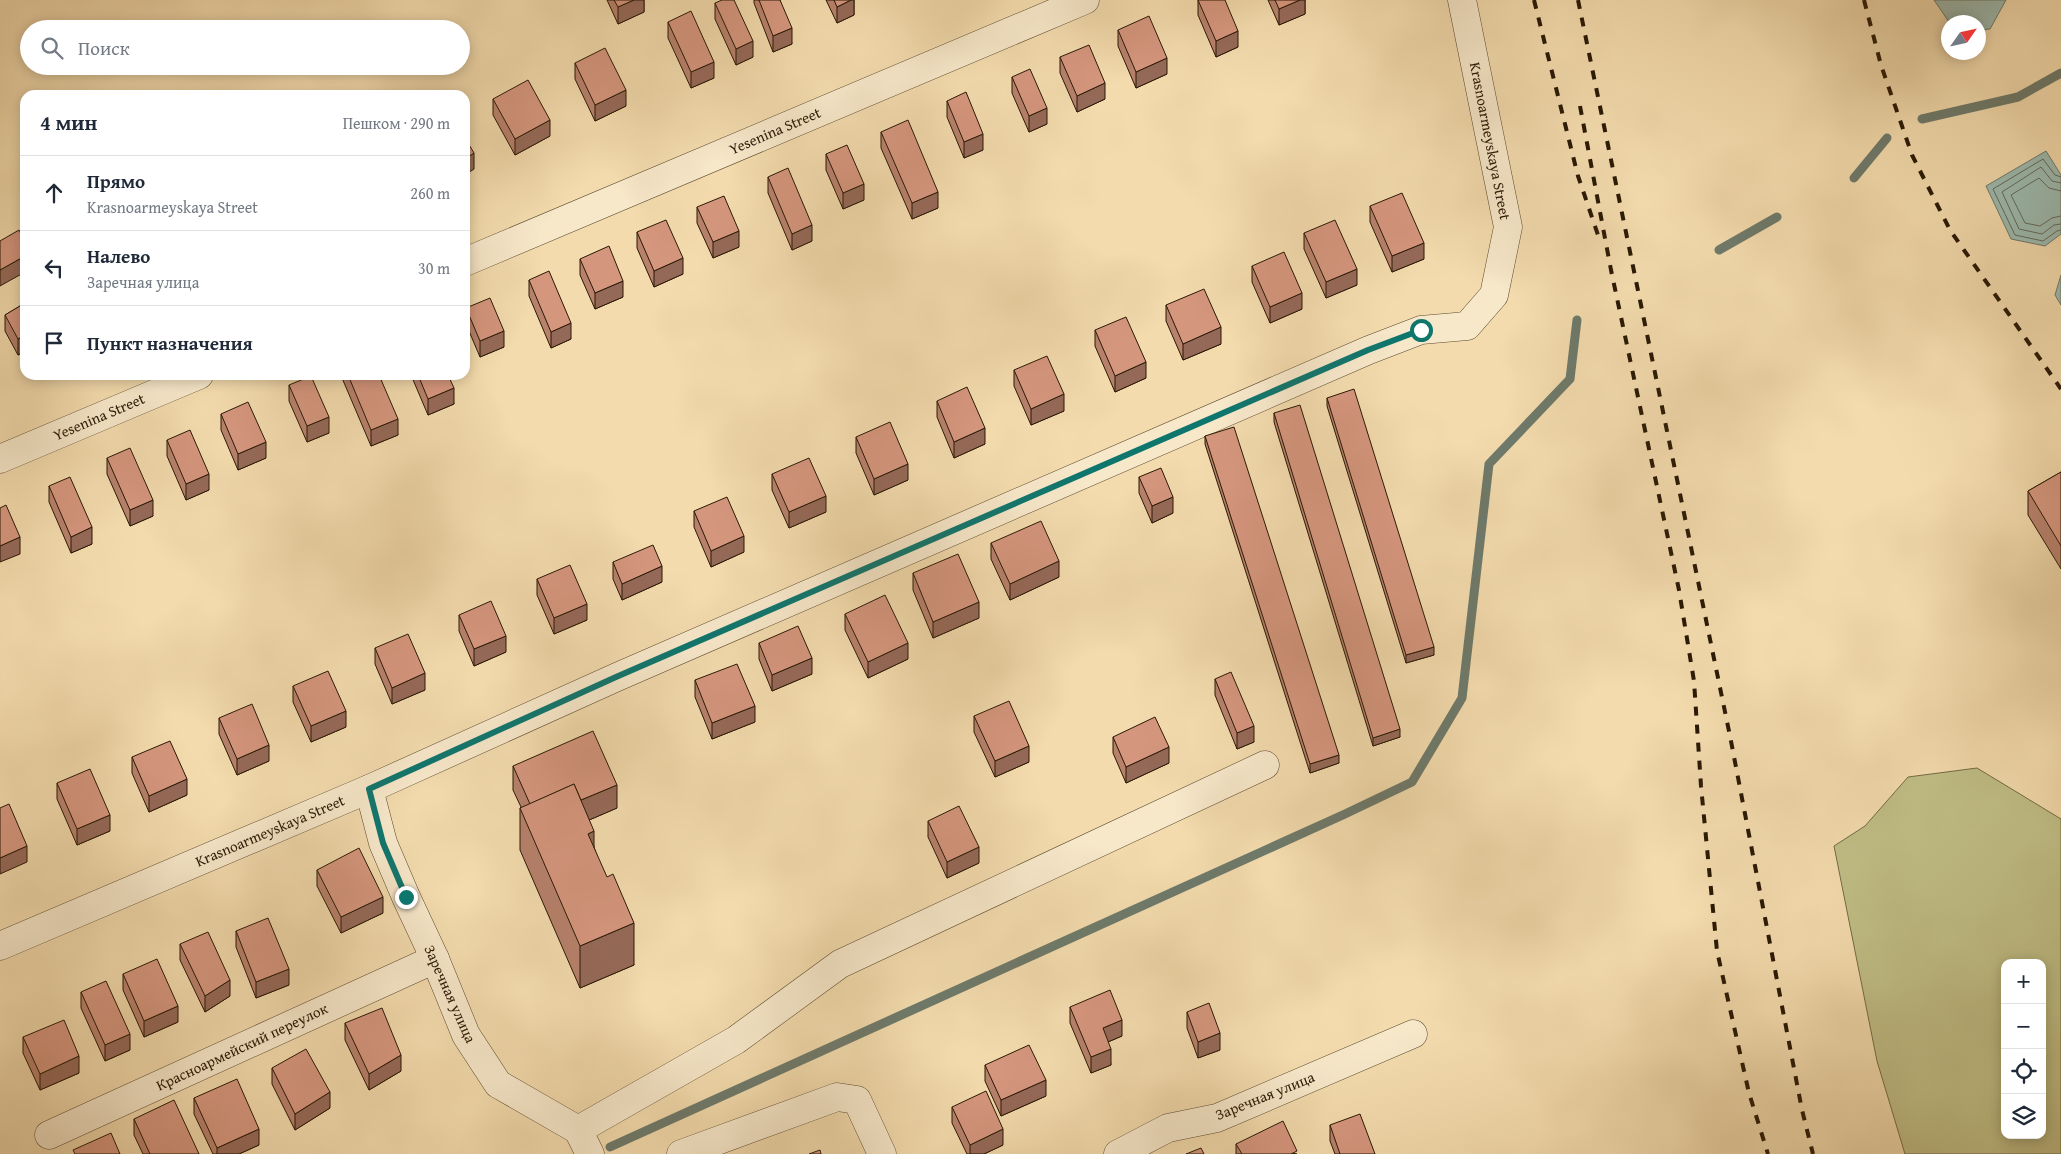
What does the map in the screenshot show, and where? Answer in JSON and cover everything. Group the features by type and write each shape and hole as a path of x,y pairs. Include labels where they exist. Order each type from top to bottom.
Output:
{"street":[{"name":"Yesenina Street","path":"470,260 1084,0"},
{"name":"Krasnoarmeyskaya Street","path":"0,946 369,789 616,677 1368,350 1421,330 1467,326 1494,294 1508,227 1462,0"},
{"name":"Yesenina Street","path":"0,459 187,380"},
{"path":"584,1142 736,1040 840,964 1265,765"},
{"name":"Заречная улица","path":"369,789 383,843 435,959 466,1035 498,1084 584,1142"},
{"name":"Красноармейский переулок","path":"49,1135 435,959"},
{"name":"Заречная улица","path":"1118,1154 1168,1128 1218,1118 1413,1034"},
{"path":"681,1154 837,1096 857,1100 882,1154"}],"shaded area":[{"path":"1977,768 2061,819 2061,1154 1905,1154 1877,1061 1834,846 1865,826 1908,777"}],"water":[{"path":"1934,0 2006,0 1990,29 1986,29 1986,15 1944,15"},
{"path":"2046,151 2061,175 2061,234 2045,246 2011,239 1986,186"},
{"path":"2061,275 2061,305 2055,295"}],"building":[{"path":"614,0 634,0 618,7"},
{"path":"722,0 734,0 753,41 736,49 715,3"},
{"path":"759,0 780,0 792,28 773,36"},
{"path":"834,0 851,0 837,7"},
{"path":"1198,0 1225,0 1238,31 1216,41"},
{"path":"1275,0 1300,0 1279,9"},
{"path":"691,11 714,62 691,72 668,22"},
{"path":"1149,16 1167,58 1136,72 1118,30"},
{"path":"1089,45 1105,83 1077,96 1060,57"},
{"path":"605,48 626,90 595,105 575,63"},
{"path":"1030,69 1047,108 1029,116 1012,77"},
{"path":"528,80 550,120 515,139 493,99"},
{"path":"966,92 983,134 964,142 947,101"},
{"path":"908,120 938,192 912,203 881,132"},
{"path":"847,145 864,184 843,193 826,154"},
{"path":"470,146 474,153 470,156"},
{"path":"788,168 812,225 792,234 768,177"},
{"path":"1402,193 1424,243 1392,256 1370,206"},
{"path":"724,196 739,231 713,242 697,207"},
{"path":"666,220 683,258 654,271 637,232"},
{"path":"1335,220 1357,269 1326,282 1304,233"},
{"path":"19,230 20,259 0,270 0,241"},
{"path":"609,246 623,281 595,293 580,259"},
{"path":"1284,252 1302,293 1270,307 1252,266"},
{"path":"549,271 571,323 551,332 529,280"},
{"path":"1204,289 1221,327 1183,344 1166,305"},
{"path":"490,298 504,331 480,341 470,317 470,306"},
{"path":"20,306 20,338 18,339 5,315"},
{"path":"1126,317 1146,362 1115,376 1095,330"},
{"path":"1047,356 1064,394 1031,409 1014,370"},
{"path":"301,380 313,380 329,417 307,426 289,385"},
{"path":"350,380 381,380 398,419 371,430"},
{"path":"420,380 450,380 454,388 428,399"},
{"path":"967,387 985,428 954,442 937,401"},
{"path":"1354,389 1434,647 1406,655 1327,398"},
{"path":"248,402 266,442 238,454 221,414"},
{"path":"1300,405 1400,729 1373,738 1274,413"},
{"path":"890,422 908,464 874,479 856,437"},
{"path":"1234,427 1339,755 1310,764 1205,436"},
{"path":"190,430 209,474 186,484 167,440"},
{"path":"130,448 153,500 130,510 107,458"},
{"path":"809,458 826,496 789,512 772,474"},
{"path":"1161,468 1173,497 1152,506 1139,477"},
{"path":"2061,472 2061,546 2028,491"},
{"path":"70,477 92,527 71,537 49,486"},
{"path":"727,497 744,536 711,551 694,511"},
{"path":"6,505 20,537 0,546 0,508"},
{"path":"1041,521 1059,561 1010,584 991,543"},
{"path":"653,545 662,566 622,584 613,562"},
{"path":"958,554 979,602 933,622 913,573"},
{"path":"570,565 587,604 554,618 537,579"},
{"path":"885,595 908,643 868,662 845,614"},
{"path":"491,601 506,636 474,649 459,615"},
{"path":"798,626 812,658 772,675 759,643"},
{"path":"408,634 425,673 392,688 375,648"},
{"path":"737,664 755,706 712,723 695,680"},
{"path":"328,671 346,711 311,726 293,686"},
{"path":"1231,672 1254,726 1237,733 1215,679"},
{"path":"1009,701 1029,746 995,761 974,716"},
{"path":"252,704 269,745 237,759 219,718"},
{"path":"1155,717 1169,747 1126,767 1113,737"},
{"path":"593,731 617,785 581,800 574,784 530,804 513,766"},
{"path":"170,741 187,779 149,796 132,757"},
{"path":"90,769 110,815 77,829 57,783"},
{"path":"574,784 594,831 588,834 607,877 613,874 634,923 580,946 520,808"},
{"path":"9,804 27,846 0,858 0,808"},
{"path":"959,806 979,847 947,862 928,821"},
{"path":"359,848 383,897 341,917 317,870"},
{"path":"268,918 289,969 256,982 236,931"},
{"path":"208,932 230,980 205,996 180,944"},
{"path":"157,959 178,1006 144,1021 123,974"},
{"path":"106,981 130,1034 105,1045 81,992"},
{"path":"1110,990 1122,1020 1103,1028 1111,1049 1091,1057 1070,1007"},
{"path":"1209,1003 1220,1033 1198,1042 1187,1012"},
{"path":"382,1008 401,1055 369,1074 345,1023"},
{"path":"64,1020 79,1056 40,1074 23,1037"},
{"path":"1029,1045 1046,1080 1001,1100 985,1065"},
{"path":"306,1049 330,1092 295,1114 272,1068"},
{"path":"237,1079 259,1129 217,1148 194,1098"},
{"path":"986,1091 1003,1129 970,1145 952,1107"},
{"path":"174,1100 199,1154 150,1154 134,1119"},
{"path":"1360,1114 1375,1154 1340,1154 1330,1125"},
{"path":"1283,1121 1297,1151 1291,1154 1242,1154 1236,1144"},
{"path":"111,1133 120,1154 75,1154 73,1150"},
{"path":"1201,1148 1204,1154 1186,1154"},
{"path":"820,1150 821,1154 809,1154"}],"waterway":[{"path":"1922,119 2018,97 2061,73"},
{"path":"1854,178 1887,138"},
{"path":"1719,250 1777,217"},
{"path":"610,1147 1412,782 1462,698 1489,464 1570,379 1577,320"}],"railway":[{"path":"1534,0 1578,176 1598,235"},
{"path":"1578,0 1730,736 1802,1110 1813,1154"},
{"path":"1864,0 1881,65 1912,155 1950,230 2061,389"},
{"path":"1580,106 1611,270 1679,590 1694,681 1701,786 1717,951 1749,1093 1768,1154"}],"route":[{"path":"406,897 383,843 369,789 616,677 1368,350 1421,330"}]}
